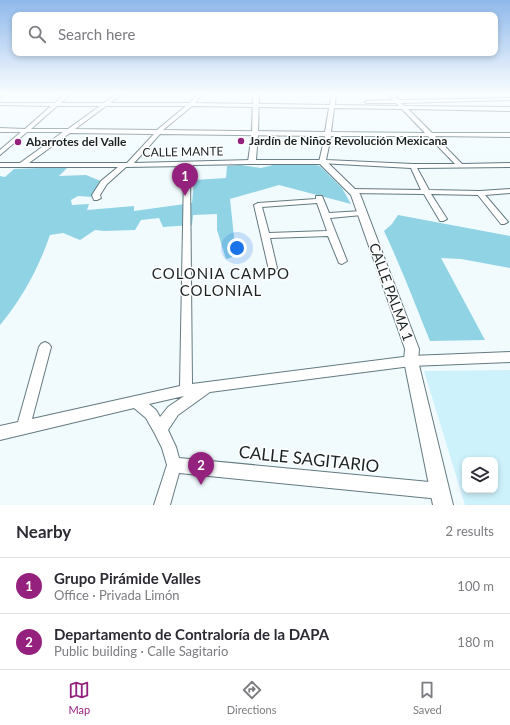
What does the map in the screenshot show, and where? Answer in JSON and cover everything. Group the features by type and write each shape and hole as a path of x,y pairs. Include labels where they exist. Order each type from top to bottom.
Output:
{"street":[{"path":"0,153 42,117"},
{"path":"22,165 89,117"},
{"path":"97,198 96,195 104,182 126,165 158,132 177,117"},
{"path":"252,162 255,117"},
{"path":"322,162 331,117"},
{"path":"413,117 461,166"},
{"path":"0,130 510,135"},
{"name":"CALLE MANTE","path":"0,165 322,162 413,166 509,167"},
{"name":"CALLE PALMA 1","path":"322,162 355,194 385,273 412,349 411,362 442,498"},
{"path":"186,390 188,173 190,163"},
{"path":"413,166 426,192 443,219"},
{"path":"352,191 510,191"},
{"path":"480,192 504,222"},
{"path":"272,268 258,205 319,200 342,261"},
{"path":"326,216 362,213"},
{"path":"265,236 332,233"},
{"path":"23,428 45,347"},
{"path":"0,433 186,390 411,362 510,357"},
{"path":"160,429 173,412 209,387"},
{"path":"136,401 151,414 160,429 169,447 174,465 162,505"},
{"name":"CALLE SAGITARIO","path":"174,465 442,498"}],"shaded area":[{"path":"311,164 320,166 342,188 351,204 279,185 230,199 236,256 226,259 217,230 217,214 193,215 192,225 163,227 159,218 141,220 135,230 95,230 80,240 63,233 50,235 41,259 23,294 0,325 0,176 5,177 14,169 68,167 59,176 86,175 103,182 93,197 78,196 71,200 72,205 89,204 87,210 134,206 134,211 192,203 194,180 226,178 227,166 240,165 261,168 273,165"},
{"path":"398,215 510,236 510,268 461,259 441,258 485,340 430,341 384,231 392,224"},
{"path":"510,370 510,505 465,505 424,371"}],"place":[{"name":"Jardín de Niños Revolución Mexicana","path":"241,141"},
{"name":"Abarrotes del Valle","path":"18,142"},
{"name":"Grupo Pirámide Valles","path":"185,196"},
{"name":"Departamento de Contraloría de la DAPA","path":"201,485"}],"district":[{"name":"COLONIA CAMPO COLONIAL","path":"221,282"}]}
